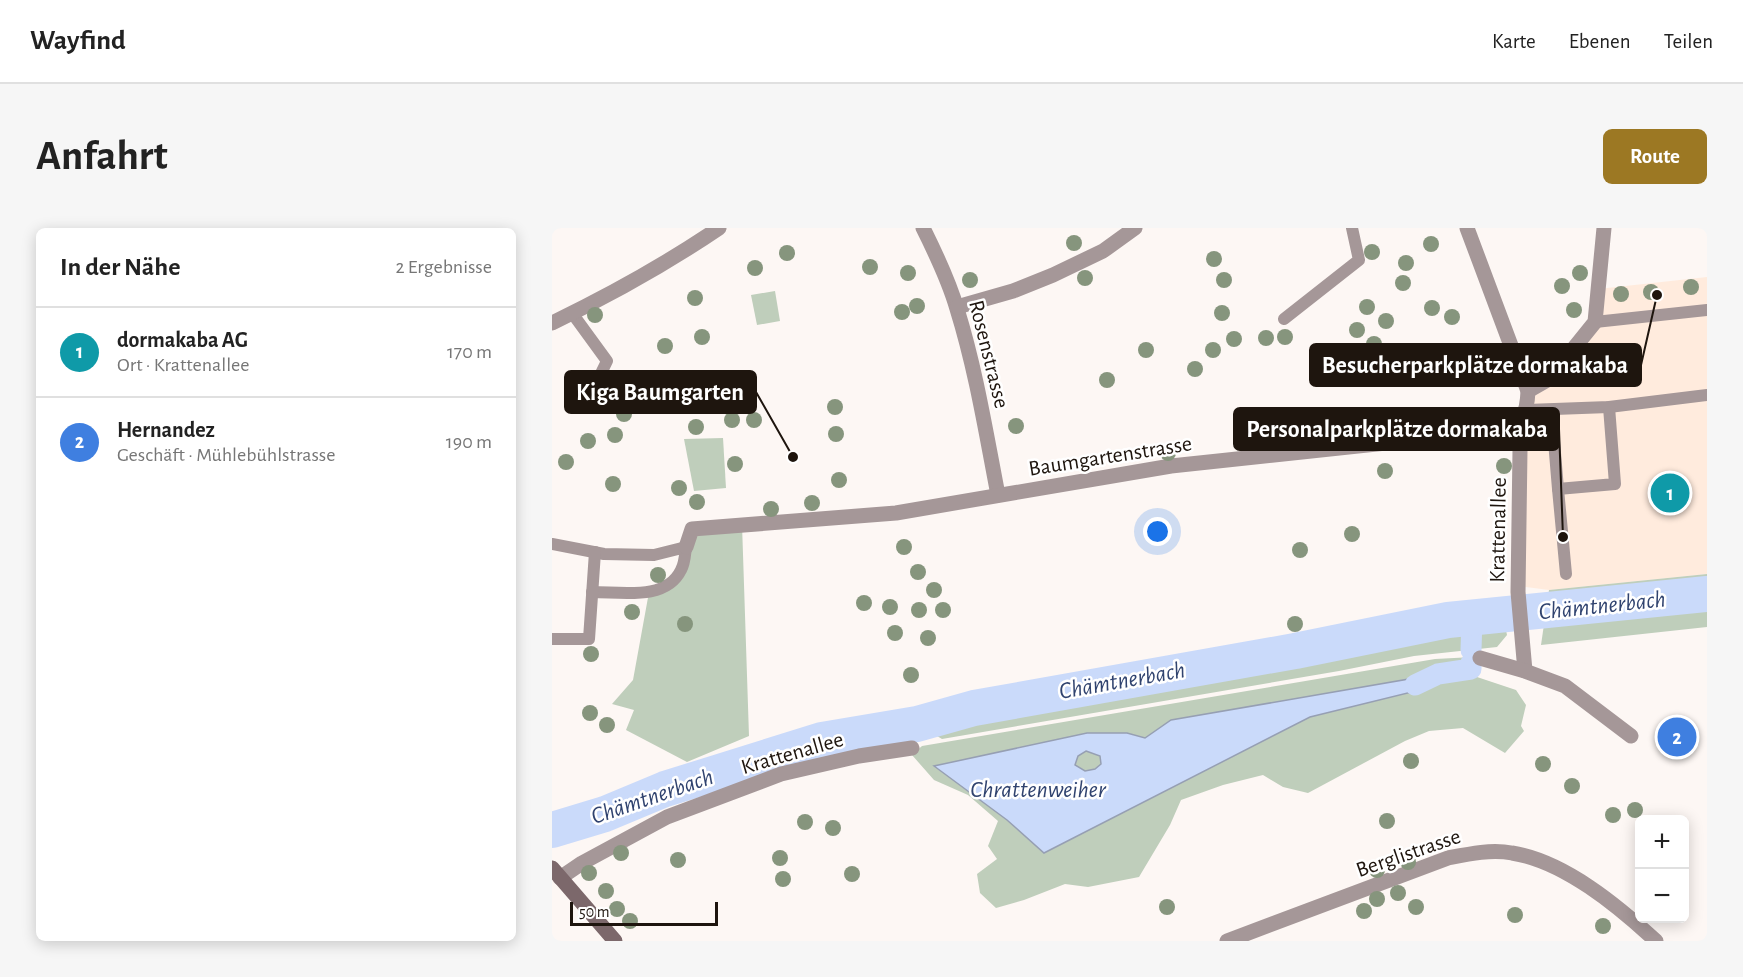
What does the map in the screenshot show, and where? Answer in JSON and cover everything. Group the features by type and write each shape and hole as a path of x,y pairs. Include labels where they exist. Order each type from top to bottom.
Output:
{"main road":[{"path":"556,873 615,941"}],"street":[{"path":"552,323 683,253 719,228"},
{"name":"Rosenstrasse","path":"923,228 957,307 970,356 998,495"},
{"path":"957,307 1013,291 1053,275 1103,251 1135,228"},
{"path":"1467,228 1528,391 1527,410 1517,424"},
{"path":"1528,391 1549,379 1595,322 1604,228"},
{"name":"Baumgartenstrasse","path":"686,547 692,529 897,513 1171,466 1498,431 1517,424"},
{"name":"Krattenallee","path":"1517,424 1520,450 1518,593 1526,671"},
{"path":"1480,658 1526,671 1565,686 1631,736"},
{"name":"Krattenallee","path":"556,873 582,863 667,817 781,774 859,756 912,747"},
{"name":"Berglistrasse","path":"1227,941 1448,858 1474,852 1511,852 1552,864 1624,912 1656,941"}],"lane":[{"path":"1284,319 1359,261 1352,228"},
{"path":"1595,322 1707,310"},
{"path":"572,314 607,361 589,398"},
{"path":"1527,410 1609,407 1707,395"},
{"path":"1558,489 1616,484 1609,407"},
{"path":"1554,441 1566,574"},
{"path":"552,544 595,552 654,555 686,547"},
{"name":"Baumgartenstrasse","path":"592,592 649,592 669,586 682,569 686,547"},
{"path":"552,639 589,639 595,552"}],"shaded area":[{"path":"1707,277 1707,574 1549,590 1518,586 1517,424 1528,391 1595,322 1598,289"}],"green space":[{"path":"775,291 780,321 757,325 751,295"},
{"path":"723,438 726,488 694,491 684,439"},
{"path":"742,524 749,736 687,762 626,730 634,710 612,704 633,680 649,592 669,586 692,529"},
{"path":"1707,574 1707,627 1541,645 1549,590"},
{"path":"1503,615 1507,635 1497,647 1414,656 942,739 917,724 974,708 1295,651 1448,620"},
{"path":"1480,658 1477,677 1516,690 1526,705 1521,726 1524,731 1505,753 1463,728 1429,731 1405,741 1308,793 1283,787 1263,775 1223,785 1181,800 1170,825 1139,877 1088,887 1065,884 996,908 980,893 977,874 997,859 988,846 998,821 968,795 934,780 912,755 922,746 1435,659"}],"water":[{"name":"Chrattenweiher","path":"1415,678 1416,691 1310,717 1044,853 1007,820 934,766 1087,733 1127,733 1145,738 1171,720","holes":["1086,751 1100,756 1101,764 1095,769 1085,771 1075,765 1078,756"]}],"waterway":[{"name":"Chämtnerbach","path":"552,830 605,814 665,789 822,740 917,724 974,708 1295,651 1448,620 1707,594"},
{"path":"1471,650 1472,618"},
{"path":"1415,685 1438,674 1471,669 1471,663"}],"place":[{"name":"Besucherparkplätze dormakaba","path":"1657,295"},
{"name":"Kiga Baumgarten","path":"793,457"},
{"name":"dormakaba AG","path":"1670,493"},
{"name":"Personalparkplätze dormakaba","path":"1563,537"},
{"name":"Hernandez","path":"1677,737"}]}
